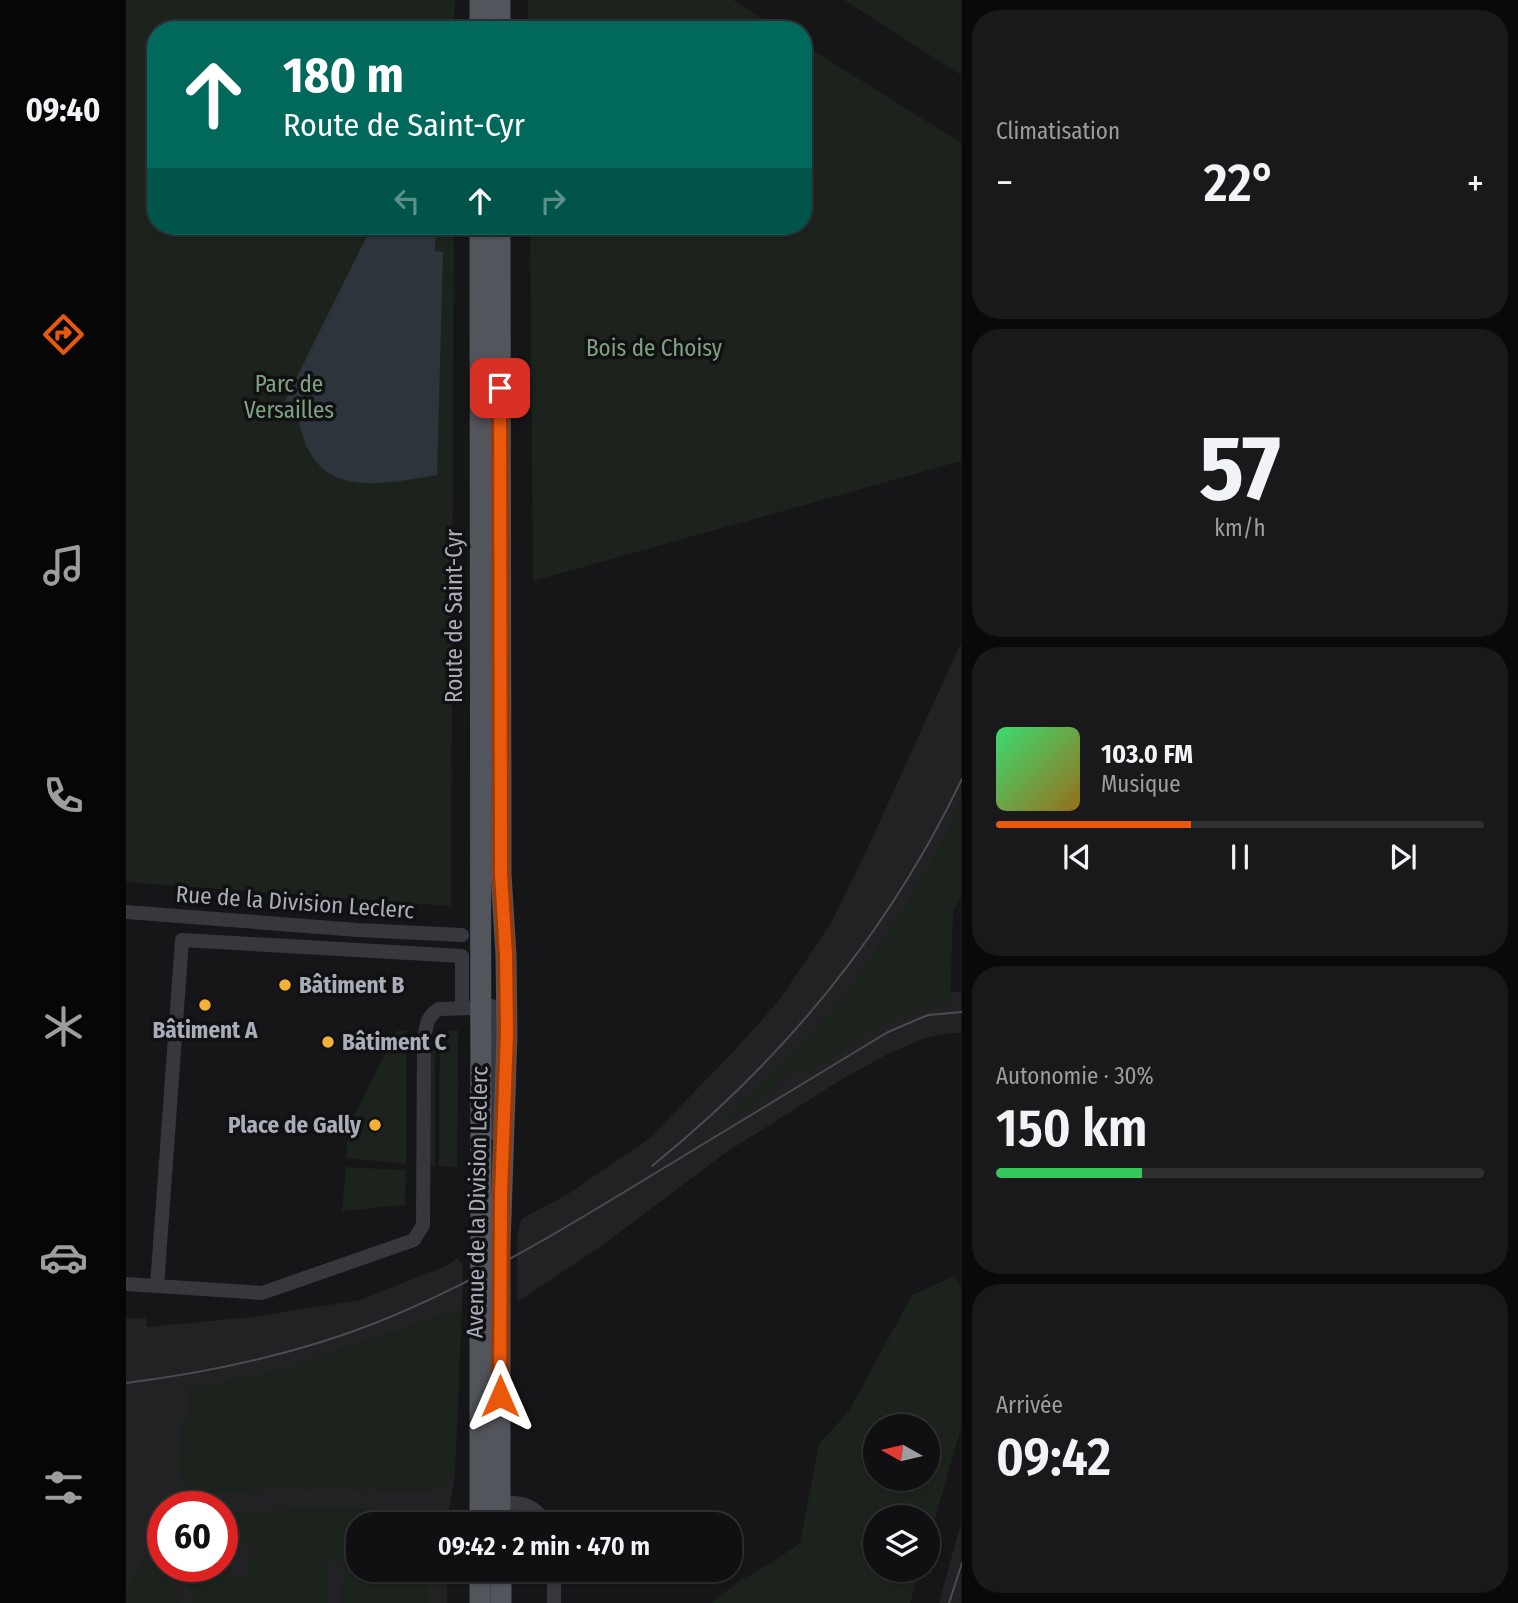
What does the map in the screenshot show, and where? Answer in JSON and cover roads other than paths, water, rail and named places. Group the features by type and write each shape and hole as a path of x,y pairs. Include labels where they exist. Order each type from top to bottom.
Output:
{"main road":[{"path":"480,0 480,21"},
{"path":"500,0 500,21"},
{"name":"Route de Saint-Cyr","path":"480,235 485,1007"},
{"name":"Route de Saint-Cyr","path":"485,1007 501,874 500,235"},
{"name":"Avenue de la Division Leclerc","path":"485,1007 501,1167 491,1250 480,1300 490,1502 495,1512"},
{"name":"Avenue de la Division Leclerc","path":"485,1007 491,1250 500,1290 490,1502 485,1512"},
{"path":"480,1582 480,1603"},
{"path":"500,1582 501,1603"}],"street":[{"name":"Rue de la Division Leclerc","path":"126,912 358,930 462,935"},
{"path":"126,1284 262,1293 414,1240 423,1224 424,1041 427,1023 431,1013 439,1009 485,1007 462,956 182,940 157,1286"},
{"path":"490,1502 521,1502 537,1512"},
{"path":"554,1582 554,1603"}],"tram line":[{"path":"652,1166 745,1082 829,990 901,889 962,779"},
{"path":"126,1383 222,1367 285,1352 347,1333 412,1308 543,1240 888,1032 928,1015 962,1012"},
{"path":"949,1603 962,1563"}],"place":[{"name":"Bâtiment B","path":"285,985"},
{"name":"Bâtiment A","path":"205,1005"},
{"name":"Bâtiment C","path":"328,1042"},
{"name":"Place de Gally","path":"375,1125"}],"park label":[{"name":"Bois de Choisy","path":"654,348"},
{"name":"Parc de Versailles","path":"289,397"}]}
